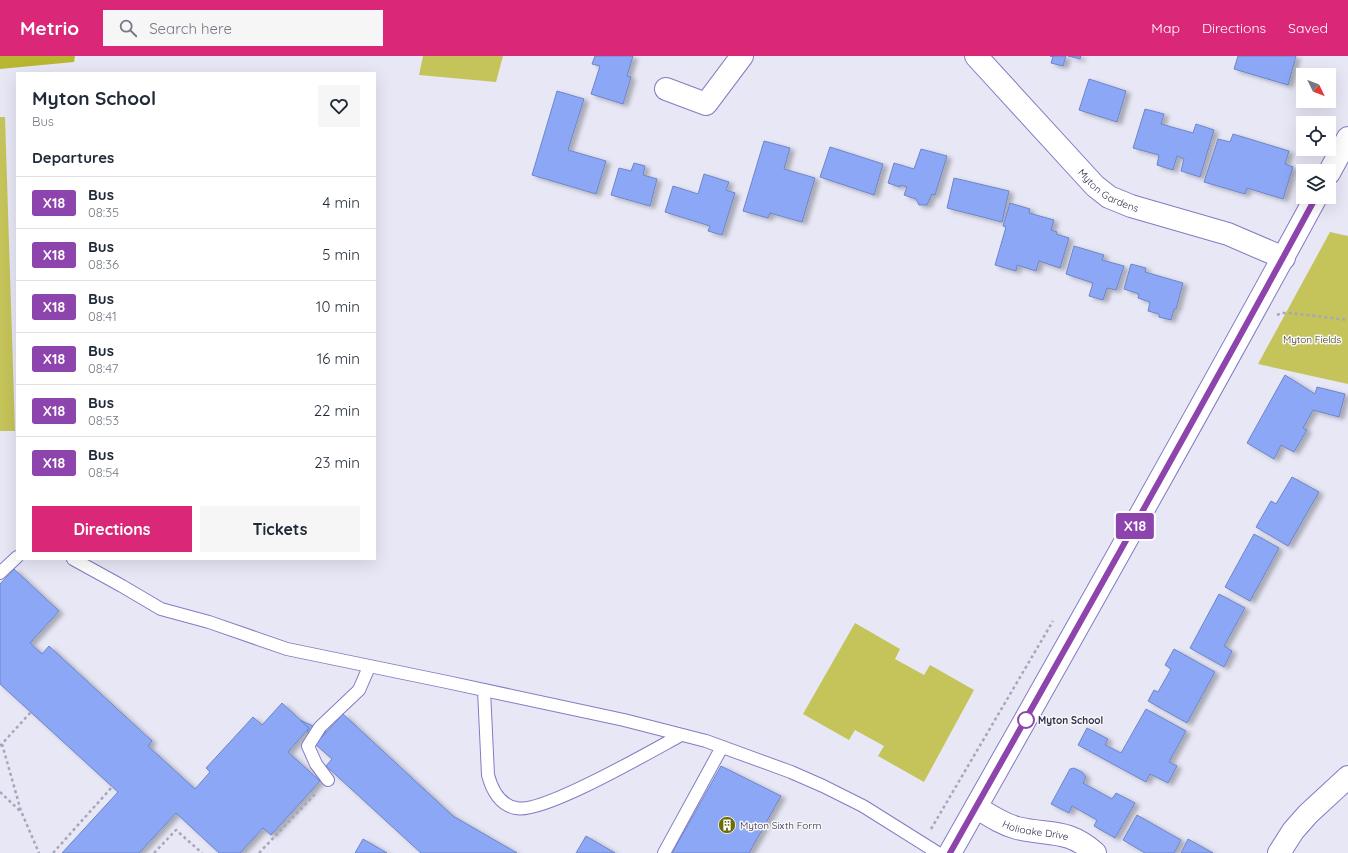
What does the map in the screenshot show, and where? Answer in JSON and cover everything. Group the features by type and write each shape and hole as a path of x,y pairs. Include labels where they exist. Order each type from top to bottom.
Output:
{"main road":[{"path":"666,89 706,104 742,56"},
{"name":"Myton Gardens","path":"976,56 1095,186 1110,197 1131,206 1228,234 1284,258"},
{"path":"1334,164 1348,138"},
{"path":"950,853 1090,606 1284,258 1312,204"},
{"path":"1279,853 1293,831 1308,814 1348,777"},
{"name":"Holioake Drive","path":"976,807 1003,823 1016,828 1054,833 1071,837 1078,840 1095,853"}],"lane":[{"path":"0,573 16,558"},
{"path":"75,560 161,609 209,622 287,649 624,720 706,741 824,786 863,806 938,853"},
{"path":"328,780 316,764 308,746 320,727 359,690 369,667"},
{"path":"484,690 488,775 490,785 494,793 500,799 508,805 516,808 524,809 551,802 681,735"},
{"path":"664,853 722,747"}],"path":[{"path":"1273,316 1282,313 1290,313 1348,320"},
{"path":"31,712 1,745 21,812 39,853"},
{"path":"259,853 328,780"},
{"path":"53,853 112,787"},
{"path":"0,792 21,812"},
{"path":"154,853 176,830 202,853"}],"green space":[{"path":"423,56 503,56 496,82 419,75"},
{"path":"0,117 5,117 15,431 0,431"},
{"name":"Myton Fields","path":"1330,232 1348,236 1348,384 1258,364"},
{"path":"855,623 900,649 895,659 924,675 930,665 974,690 924,782 878,756 884,746 855,730 849,740 803,714"}],"shaded area":[{"path":"0,56 75,56 74,62 0,69"}],"building":[{"path":"595,56 633,56 627,76 631,77 623,104 591,94 600,66 592,64"},
{"path":"1050,56 1066,56 1063,66 1051,63 1053,57"},
{"path":"1068,56 1081,56 1080,59"},
{"path":"1238,56 1296,56 1288,85 1234,69"},
{"path":"1089,79 1126,91 1117,122 1079,110"},
{"path":"557,91 584,99 568,150 606,161 596,194 532,175"},
{"path":"1145,109 1164,114 1161,124 1193,133 1196,124 1214,130 1200,177 1181,171 1184,159 1177,156 1173,170 1157,165 1159,155 1133,148"},
{"path":"1233,134 1289,151 1285,164 1293,167 1283,199 1247,188 1245,194 1204,182 1218,139 1230,142"},
{"path":"764,141 790,148 784,169 815,178 802,222 770,213 768,218 743,211"},
{"path":"830,147 883,164 874,195 820,177"},
{"path":"921,149 947,156 935,195 932,194 927,205 919,205 916,199 904,195 907,187 901,185 900,187 888,183 894,163 914,169"},
{"path":"634,163 645,166 643,175 657,179 650,206 611,195 619,168 631,171"},
{"path":"704,174 729,182 726,190 735,193 722,235 708,231 710,226 665,212 673,186 698,194"},
{"path":"954,178 1009,191 1002,222 947,208"},
{"path":"1010,203 1030,209 1029,213 1054,220 1051,230 1057,232 1056,234 1069,238 1060,268 1039,261 1036,271 1017,265 1016,271 995,265 1006,227 1003,226"},
{"path":"1074,246 1104,255 1102,260 1124,266 1116,290 1107,288 1103,300 1089,296 1093,283 1066,274"},
{"path":"1131,264 1146,268 1145,272 1183,283 1176,309 1174,309 1171,320 1159,317 1159,314 1148,311 1150,302 1138,298 1139,294 1124,289"},
{"path":"1285,375 1315,394 1317,387 1345,394 1339,417 1313,410 1303,428 1307,430 1294,452 1281,445 1274,459 1247,443"},
{"path":"1292,477 1319,492 1288,546 1256,527 1271,501 1276,504"},
{"path":"1254,534 1279,548 1250,601 1225,587"},
{"path":"14,569 59,611 30,643 42,654 49,646 152,741 148,746 195,789 210,772 206,768 253,717 262,725 282,703 309,728 288,752 320,781 271,835 263,828 240,853 219,853 176,813 139,853 62,853 118,792 0,684 0,584"},
{"path":"1219,594 1245,608 1224,646 1232,651 1224,667 1190,648"},
{"path":"1174,649 1215,672 1187,723 1148,701 1154,690 1158,692 1171,669 1165,665"},
{"path":"1146,709 1186,731 1169,762 1177,766 1168,783 1150,774 1146,782 1078,745 1087,728 1108,739 1105,745 1121,753"},
{"path":"343,714 453,816 517,853 421,853 326,766 332,759 315,744"},
{"path":"300,720 326,732 321,738 307,732 309,728"},
{"name":"Myton Sixth Form","path":"721,766 781,796 749,853 672,853"},
{"path":"1074,768 1082,772 1086,777 1083,783 1112,799 1116,793 1135,803 1115,838 1094,826 1097,820 1072,806 1069,813 1051,804 1070,769"},
{"path":"1137,815 1181,840 1174,853 1145,853 1123,840"},
{"path":"586,836 615,853 576,853"},
{"path":"363,839 387,853 355,853"},
{"path":"1188,839 1213,853 1181,853"}],"bus line":[{"name":"X18","path":"950,853 1240,338 1253,311 1284,258 1312,204"}],"place":[{"name":"Myton School","path":"1026,720"},
{"name":"Myton Sixth Form","path":"727,825"}]}
